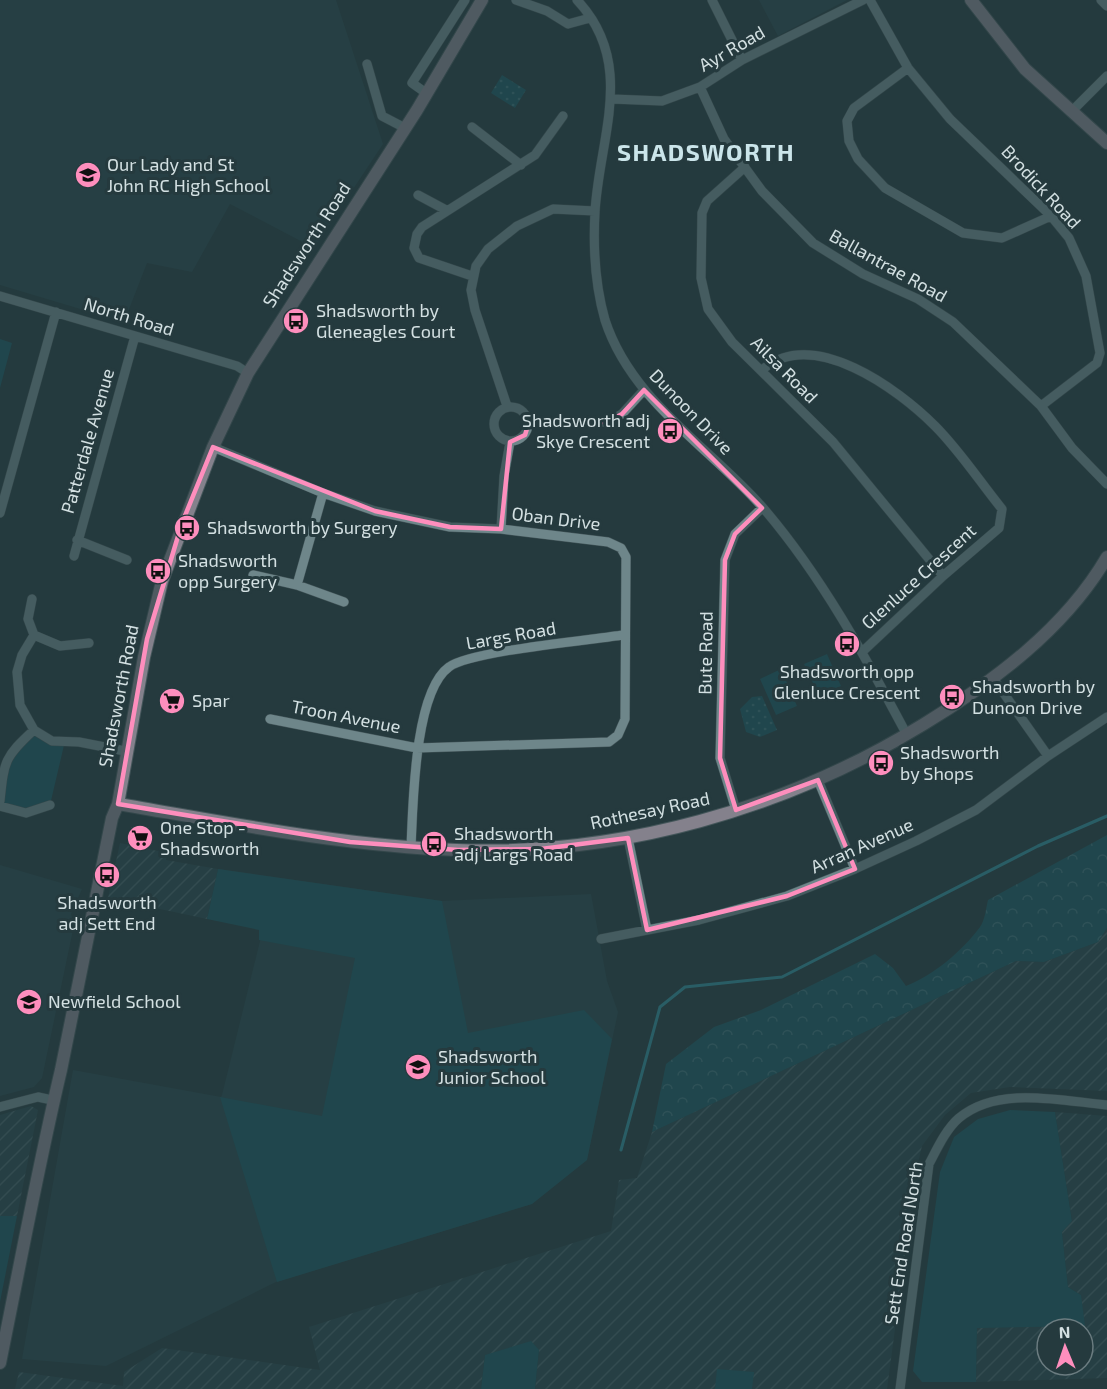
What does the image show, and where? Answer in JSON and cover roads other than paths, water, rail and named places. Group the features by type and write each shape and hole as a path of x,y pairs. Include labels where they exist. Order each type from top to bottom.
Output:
{"main road":[{"name":"Shadsworth Road","path":"0,1363 52,1100 61,1070 112,818 118,804 125,751 162,580 213,447 248,373 326,247 405,128 482,0"},
{"path":"971,0 1025,69 1107,143"},
{"name":"Rothesay Road","path":"118,804 350,842 411,847 458,850 541,849 628,838 736,810 818,780 907,735 993,678 1048,632 1095,577 1107,557"}],"street":[{"path":"426,93 412,83 465,0"},
{"path":"516,0 547,11 568,24 590,18"},
{"name":"Dunoon Drive","path":"577,0 590,18 609,54 612,99 595,211 596,281 605,320 615,345 644,390 762,508 821,586 907,735"},
{"path":"712,0 742,60"},
{"name":"Ayr Road","path":"612,99 663,101 700,87 742,60 862,0"},
{"name":"Brodick Road","path":"870,0 908,68 950,119 1051,216 1069,238 1086,276 1100,353 1097,363 1041,406"},
{"path":"1101,0 1107,6"},
{"path":"367,64 382,116 405,128"},
{"path":"908,68 854,108 847,121 849,141 858,159 885,188 963,233 1002,238 1051,216"},
{"path":"1072,111 1107,76"},
{"name":"Ballantrae Road","path":"700,87 724,139 762,191 813,243 863,274 918,299 953,322 1041,406 1072,448 1107,484"},
{"path":"472,276 423,261 416,253 414,243 419,230 446,210 535,156 563,116"},
{"path":"472,127 521,165"},
{"name":"Ailsa Road","path":"745,167 704,206 702,290 708,309 722,330 833,441 943,576"},
{"path":"418,195 446,210"},
{"path":"507,406 475,310 472,276 488,249 518,226 553,209 595,211"},
{"name":"North Road","path":"0,296 237,366 248,373"},
{"path":"0,513 56,312"},
{"name":"Patterdale Avenue","path":"74,556 135,336"},
{"name":"Glenluce Crescent","path":"762,370 776,359 793,356 834,360 883,383 936,426 1002,508 999,528 861,652"},
{"path":"529,422 608,422 622,414 644,390"},
{"path":"507,406 521,410 529,422"},
{"path":"507,406 496,415 494,426 500,439 510,442 525,435 529,422"},
{"path":"501,529 510,442"},
{"name":"Oban Drive","path":"213,447 322,493 375,512 450,527 501,529 608,542 621,548 626,557 623,635 625,719 618,735 609,742 417,748"},
{"path":"297,585 322,493"},
{"name":"Bute Road","path":"736,810 720,758 725,560 735,534 762,508"},
{"path":"77,540 127,560"},
{"path":"253,575 297,585 344,602"},
{"path":"32,599 28,619 34,635 60,646 89,643"},
{"path":"34,635 22,655 17,672 20,705 34,730 52,741 80,742 125,751"},
{"name":"Largs Road","path":"411,847 417,748 432,690 448,667 475,657 623,635"},
{"path":"993,678 1048,756"},
{"name":"Arran Avenue","path":"600,939 699,920 787,896 855,869 976,810 1048,756 1107,717"},
{"name":"Troon Avenue","path":"270,720 417,748"},
{"path":"0,801 4,767 11,751 34,730"},
{"path":"818,780 855,869"},
{"path":"0,806 26,813 50,805"},
{"path":"628,838 647,930"},
{"path":"0,1107 38,1097 52,1100"},
{"name":"Sett End Road North","path":"900,1389 929,1164 959,1117 989,1102 1008,1098 1107,1105"}],"waterway":[{"path":"621,1150 660,1007 685,987 782,977 1038,846 1107,816"}],"place":[{"name":"Our Lady and St John RC High School","path":"88,175"},
{"name":"Shadsworth by Gleneagles Court","path":"296,321"},
{"name":"Shadsworth adj Skye Crescent","path":"670,431"},
{"name":"Shadsworth by Surgery","path":"187,528"},
{"name":"Shadsworth opp Surgery","path":"158,571"},
{"name":"Shadsworth opp Glenluce Crescent","path":"847,644"},
{"name":"Shadsworth by Dunoon Drive","path":"952,697"},
{"name":"Spar","path":"172,701"},
{"name":"Shadsworth by Shops","path":"881,763"},
{"name":"One Stop - Shadsworth","path":"140,838"},
{"name":"Shadsworth adj Largs Road","path":"434,844"},
{"name":"Shadsworth adj Sett End","path":"107,875"},
{"name":"Newfield School","path":"29,1002"},
{"name":"Shadsworth Junior School","path":"418,1067"}],"district":[{"name":"SHADSWORTH","path":"706,153"}]}
